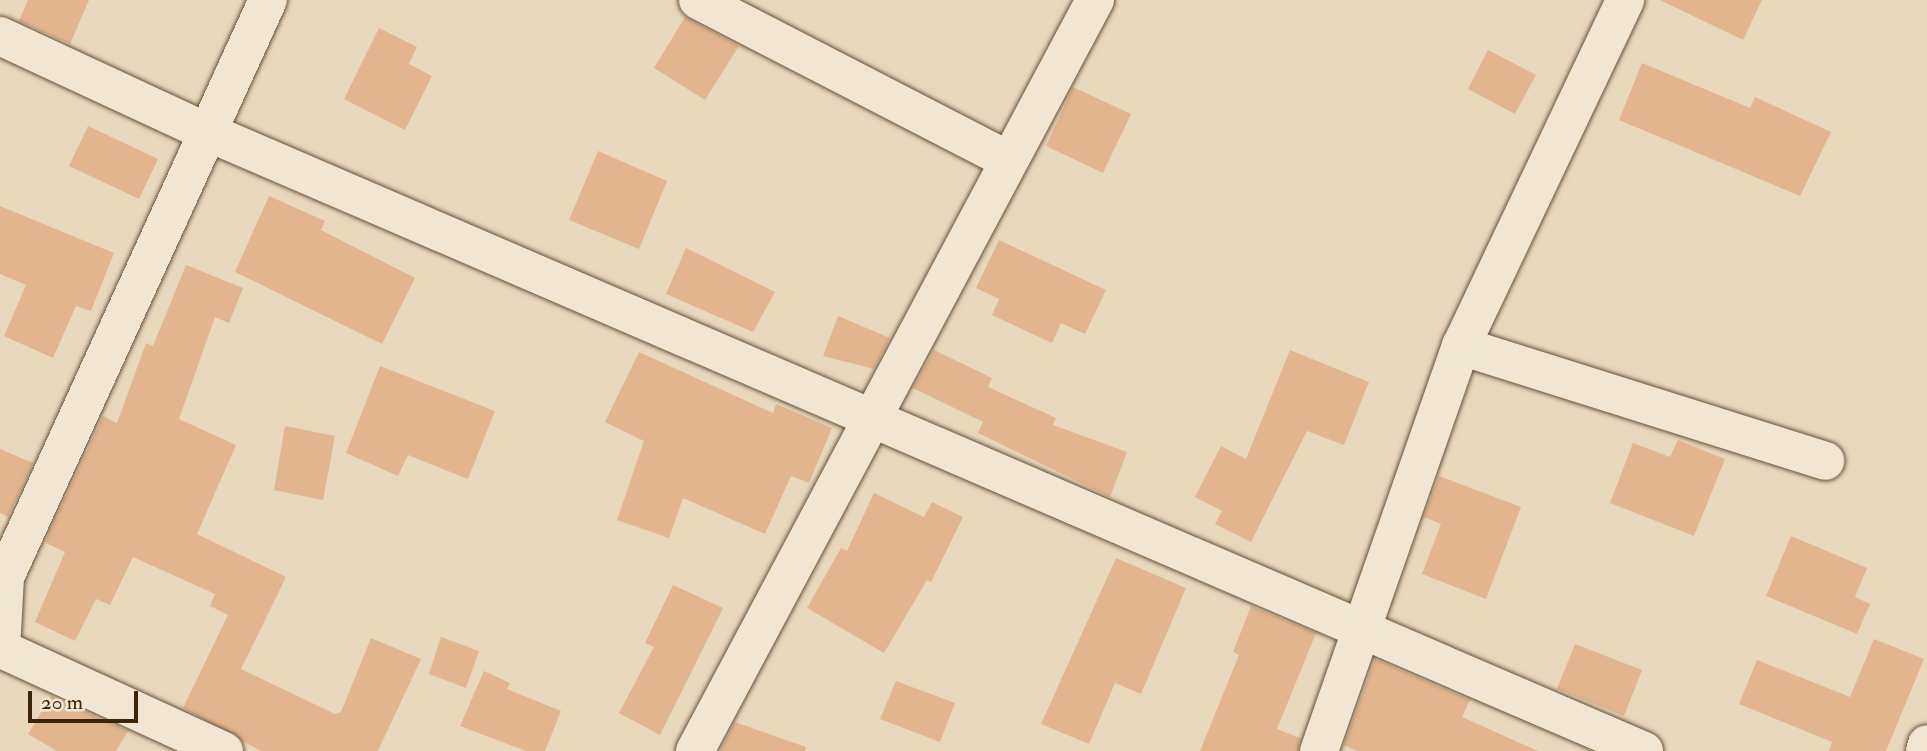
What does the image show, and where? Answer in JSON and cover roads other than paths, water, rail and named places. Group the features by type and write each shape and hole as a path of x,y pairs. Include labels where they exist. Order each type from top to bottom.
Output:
{"street":[{"path":"224,751 1,649 5,577 205,131 268,0"},
{"path":"698,0 1006,159"},
{"path":"695,751 1006,159 1095,0"},
{"path":"1319,751 1461,346 1625,0"},
{"path":"0,36 205,131 869,417 1361,634 1644,751"},
{"path":"1461,346 1825,461"},
{"path":"1924,751 1927,744"}]}
